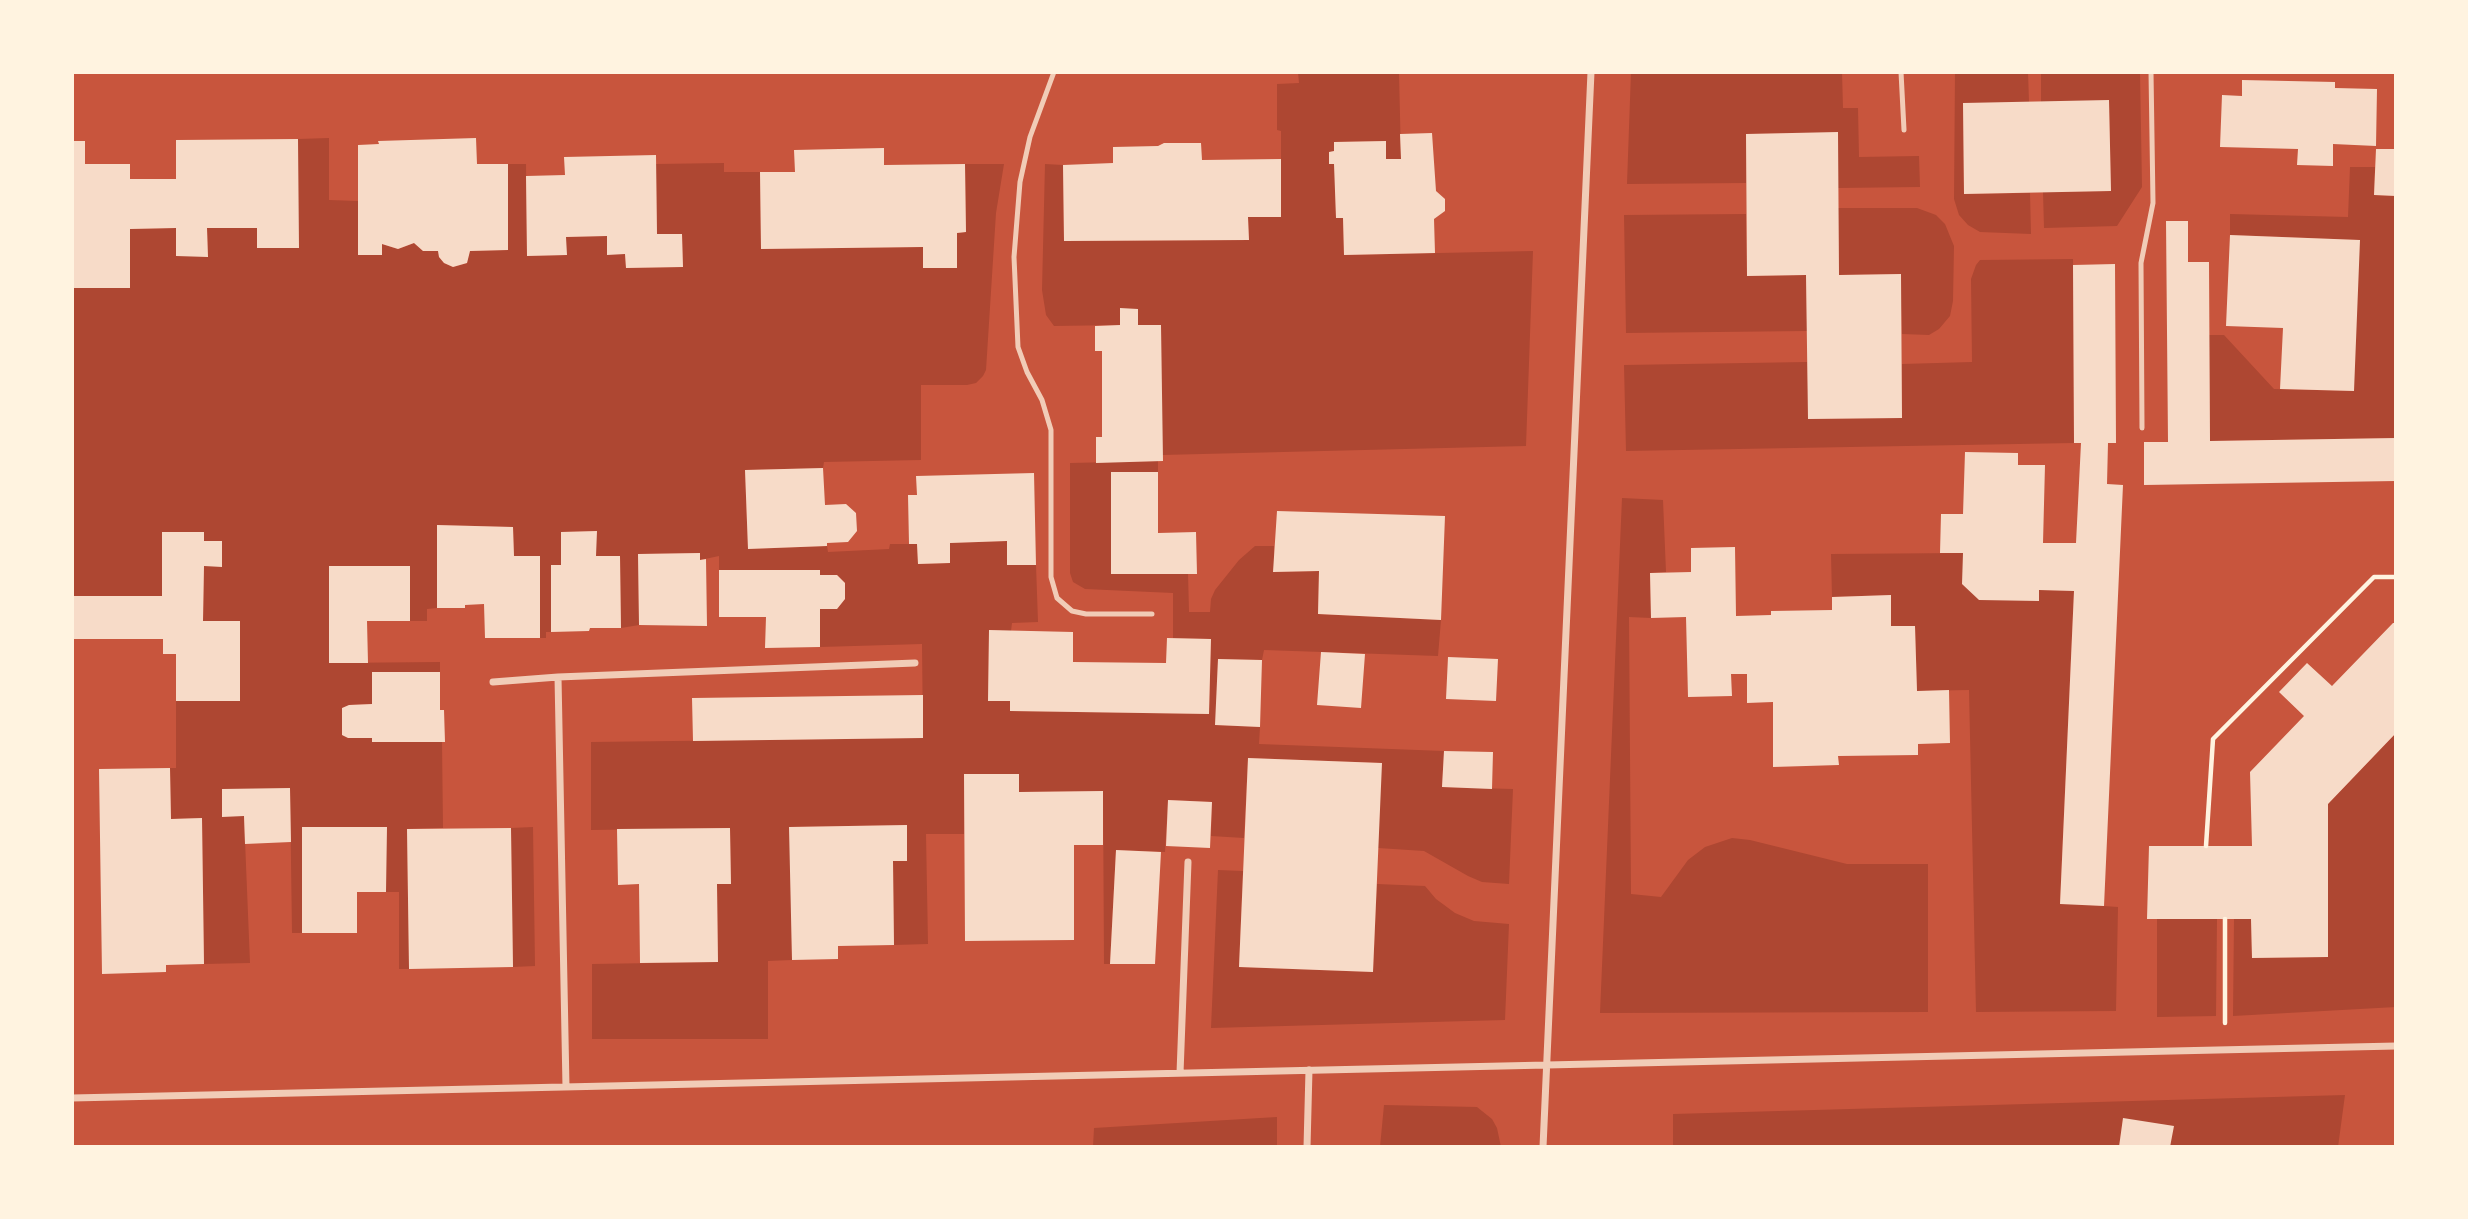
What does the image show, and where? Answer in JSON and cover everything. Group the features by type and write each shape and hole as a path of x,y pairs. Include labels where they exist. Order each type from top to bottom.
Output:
{"street":[{"path":"1543,1147 1591,72"},
{"path":"493,682 915,663"},
{"path":"558,677 566,1087"},
{"path":"1180,1073 1188,862"},
{"path":"72,1098 2396,1046"},
{"path":"1307,1147 1309,1070"}],"lane":[{"path":"1054,72 1030,137 1020,182 1014,257 1018,347 1027,372 1042,400 1051,430 1052,587 1061,604 1072,611 1086,614 1152,614"},
{"path":"1901,72 1904,130"},
{"path":"2142,428 2141,264 2153,203 2151,72"}],"path":[{"path":"2206,846 2213,739 2374,577 2396,577"},
{"path":"2225,919 2225,1016"}],"shaded area":[{"path":"1298,72 1399,72 1401,159 1386,159 1385,141 1334,142 1336,217 1343,218 1344,255 1533,251 1526,446 1162,455 1161,325 1138,325 1138,309 1120,309 1120,325 1054,326 1046,315 1042,290 1045,164 1063,165 1064,241 1249,240 1248,217 1281,216 1281,131 1277,130 1277,84 1299,83"},
{"path":"1631,72 1842,72 1843,108 1858,108 1859,157 1919,156 1920,187 1838,188 1837,133 1746,134 1746,183 1627,184"},
{"path":"1955,72 2028,72 2029,102 1963,104 1964,194 2030,193 2031,234 1980,232 1968,225 1959,215 1954,199"},
{"path":"2041,72 2140,72 2142,187 2117,226 2044,228 2043,192 2111,191 2109,101 2041,102"},
{"path":"329,138 329,200 358,201 358,254 381,254 382,244 398,249 414,243 423,251 438,251 444,263 453,267 467,263 470,251 508,250 508,164 526,164 527,256 566,255 566,237 607,236 607,254 625,254 626,268 683,267 682,234 657,234 656,164 724,163 724,172 760,172 761,249 923,247 923,267 957,268 957,233 966,232 965,164 1004,164 996,213 986,370 983,376 976,383 967,385 921,385 921,460 824,462 823,468 745,470 748,549 827,546 828,552 889,549 890,544 917,544 918,564 950,563 950,543 1007,541 1008,565 1036,565 1038,622 1012,623 1011,631 989,630 988,701 1010,701 1010,711 1209,714 1211,639 1173,638 1173,593 1085,589 1073,582 1070,573 1070,463 1158,461 1158,472 1111,472 1111,574 1188,573 1189,612 1210,612 1215,590 1239,560 1255,546 1274,546 1274,572 1319,571 1318,614 1441,620 1438,656 1264,650 1262,660 1218,659 1216,725 1260,727 1259,744 1444,751 1442,787 1513,789 1509,884 1482,882 1424,851 1378,848 1381,763 1248,758 1244,838 1211,836 1212,802 1168,800 1165,852 1116,850 1110,964 1104,964 1103,791 1019,792 1018,774 964,774 964,834 926,834 928,944 894,945 893,861 907,861 906,825 790,827 792,960 768,961 768,1039 592,1039 592,964 718,962 717,884 731,883 730,828 591,830 591,742 923,738 922,644 820,647 820,609 837,609 845,599 845,583 837,575 820,575 819,570 719,570 719,556 700,560 699,553 638,554 639,625 621,628 620,556 596,556 596,531 561,532 561,565 551,565 551,632 546,632 546,638 540,638 540,556 514,556 513,527 438,525 437,608 427,609 427,621 410,621 410,566 329,567 329,663 440,662 440,672 372,672 372,704 349,705 342,709 373,742 442,742 443,828 407,829 409,969 399,969 399,892 386,892 386,827 302,827 302,933 292,933 290,788 222,816 244,816 250,963 204,964 202,818 171,819 170,768 176,768 176,701 240,701 240,621 203,621 204,566 222,566 222,541 162,596 72,596 72,288 130,288 130,229 176,228 177,256 208,256 207,228 257,228 257,248 298,247 298,139"},
{"path":"2350,167 2375,167 2374,195 2396,196 2396,438 2210,441 2209,335 2224,335 2274,389 2353,391 2359,240 2230,235 2230,214 2348,217"},
{"path":"1838,208 1917,208 1936,215 1945,224 1954,246 1953,301 1950,316 1939,329 1929,335 1902,334 1900,274 1839,275"},
{"path":"1746,214 1747,276 1806,275 1807,331 1626,333 1624,215"},
{"path":"2073,259 2074,443 1626,451 1624,365 1807,362 1809,419 1902,418 1902,364 1972,362 1971,279 1980,260"},
{"path":"1622,498 1663,500 1666,572 1650,573 1651,618 1629,617 1631,894 1661,897 1688,860 1705,847 1732,838 1847,864 1928,864 1928,1012 1600,1013"},
{"path":"1963,553 2039,601 2039,590 2074,591 2060,903 2118,907 2116,1011 1976,1012 1969,690 1917,691 1915,626 1891,626 1891,595 1832,597 1831,554"},
{"path":"2396,733 2396,1007 2233,1016 2234,919 2251,919 2252,958 2328,957 2328,804"},
{"path":"533,827 535,966 513,967 511,828"},
{"path":"1218,870 1243,871 1239,967 1373,972 1377,884 1425,886 1436,899 1455,913 1474,921 1509,924 1505,1020 1211,1028"},
{"path":"2157,919 2217,919 2216,1016 2157,1017"},
{"path":"2345,1095 2338,1147 2170,1147 2173,1126 2123,1119 2119,1147 1673,1147 1673,1114"},
{"path":"1384,1105 1477,1107 1492,1119 1501,1147 1380,1147"},
{"path":"1277,1117 1277,1147 1093,1147 1094,1128"}],"building":[{"path":"2242,80 2335,82 2335,88 2377,89 2376,146 2333,144 2333,166 2297,165 2298,149 2220,147 2222,95 2242,96"},
{"path":"2109,100 2111,191 1964,194 1963,103"},
{"path":"1838,132 1839,275 1901,274 1902,418 1808,419 1806,275 1747,276 1746,134"},
{"path":"1432,133 1436,191 1445,199 1445,211 1434,219 1435,253 1344,255 1343,218 1336,218 1334,164 1329,164 1329,152 1334,151 1334,142 1386,141 1386,159 1401,159 1400,134"},
{"path":"476,138 477,164 508,164 508,250 470,251 467,263 453,267 444,263 438,251 423,251 414,243 398,249 382,244 382,255 358,255 358,145 379,144 378,141"},
{"path":"298,139 299,248 257,248 257,228 207,228 208,257 176,256 176,228 130,229 130,288 72,288 72,141 85,141 85,164 130,164 130,179 176,179 176,140"},
{"path":"1164,143 1201,143 1202,160 1281,159 1281,217 1248,217 1249,240 1064,241 1063,165 1113,163 1113,147 1158,146"},
{"path":"884,148 884,165 965,164 966,232 957,233 957,268 923,268 923,247 761,249 760,172 795,172 794,150"},
{"path":"2376,149 2396,149 2396,196 2374,195"},
{"path":"656,155 657,234 682,234 683,267 626,268 625,254 607,255 607,236 566,237 567,255 527,256 526,176 565,175 564,157"},
{"path":"2166,221 2188,221 2188,262 2209,262 2210,441 2396,438 2396,481 2144,485 2144,442 2168,442"},
{"path":"2230,235 2360,240 2354,391 2280,389 2283,328 2226,326"},
{"path":"2115,264 2116,443 2108,443 2107,484 2123,485 2104,906 2060,904 2074,591 2039,590 2039,601 1979,600 1962,584 1963,553 1940,553 1941,514 1963,514 1965,452 2018,453 2018,465 2045,465 2043,543 2076,543 2081,443 2074,443 2073,265"},
{"path":"1120,308 1138,309 1138,325 1161,325 1163,461 1096,463 1096,437 1102,437 1102,351 1095,351 1095,326 1120,325"},
{"path":"823,468 825,505 846,504 856,513 857,531 848,542 827,543 827,546 748,549 745,470"},
{"path":"1111,472 1158,472 1158,533 1196,532 1197,574 1111,574"},
{"path":"1034,473 1036,565 1007,565 1007,541 950,543 950,563 918,564 917,544 909,544 908,495 917,495 916,476"},
{"path":"1277,511 1445,516 1441,620 1318,614 1319,571 1273,572"},
{"path":"437,525 513,527 514,556 540,556 540,638 485,638 484,604 465,605 465,608 437,608"},
{"path":"597,531 596,556 620,556 621,628 551,632 551,565 561,565 561,532"},
{"path":"162,532 204,532 204,541 222,541 222,567 204,566 203,621 240,621 240,701 176,701 176,654 163,654 163,639 72,639 72,596 162,596"},
{"path":"1735,547 1736,616 1771,615 1771,611 1832,610 1832,597 1891,595 1891,626 1915,626 1917,691 1949,690 1950,743 1918,744 1918,755 1838,756 1839,765 1773,767 1773,702 1747,703 1747,674 1731,674 1732,696 1688,697 1686,617 1651,618 1650,573 1691,572 1691,548"},
{"path":"700,553 700,560 706,559 707,626 639,625 638,554"},
{"path":"329,566 410,566 410,621 367,621 368,663 329,663"},
{"path":"719,570 820,570 820,575 837,575 845,583 845,599 837,609 820,609 820,647 765,648 766,617 719,617"},
{"path":"2393,623 2396,623 2396,733 2328,804 2328,957 2252,958 2251,919 2147,919 2149,846 2252,846 2250,772 2304,716 2279,692 2307,663 2332,686"},
{"path":"989,630 1073,632 1073,662 1166,663 1167,638 1211,639 1209,714 1010,711 1010,701 988,701"},
{"path":"1321,652 1365,654 1361,708 1317,705"},
{"path":"1448,657 1498,659 1496,701 1446,699"},
{"path":"1218,659 1262,660 1260,727 1215,725"},
{"path":"372,672 440,672 440,710 444,710 445,742 372,742 372,738 348,738 342,735 342,708 372,704"},
{"path":"923,695 923,738 693,741 692,698"},
{"path":"1444,751 1493,752 1492,789 1442,787"},
{"path":"1248,758 1382,763 1373,972 1239,967"},
{"path":"170,768 171,819 202,818 204,964 166,965 166,972 102,974 99,769"},
{"path":"964,774 1019,774 1019,792 1103,791 1103,845 1074,845 1074,940 965,941"},
{"path":"290,788 291,842 245,844 244,816 222,817 222,789"},
{"path":"1168,800 1212,802 1210,848 1166,846"},
{"path":"907,825 907,861 893,861 894,945 838,946 838,959 792,960 789,827"},
{"path":"302,827 387,827 386,892 357,892 357,933 302,933"},
{"path":"511,828 513,967 409,969 407,829"},
{"path":"730,828 731,884 717,884 718,962 640,963 639,884 618,885 617,829"},
{"path":"1116,850 1161,852 1155,964 1110,964"},
{"path":"2123,1118 2174,1126 2170,1147 2119,1147"}]}
